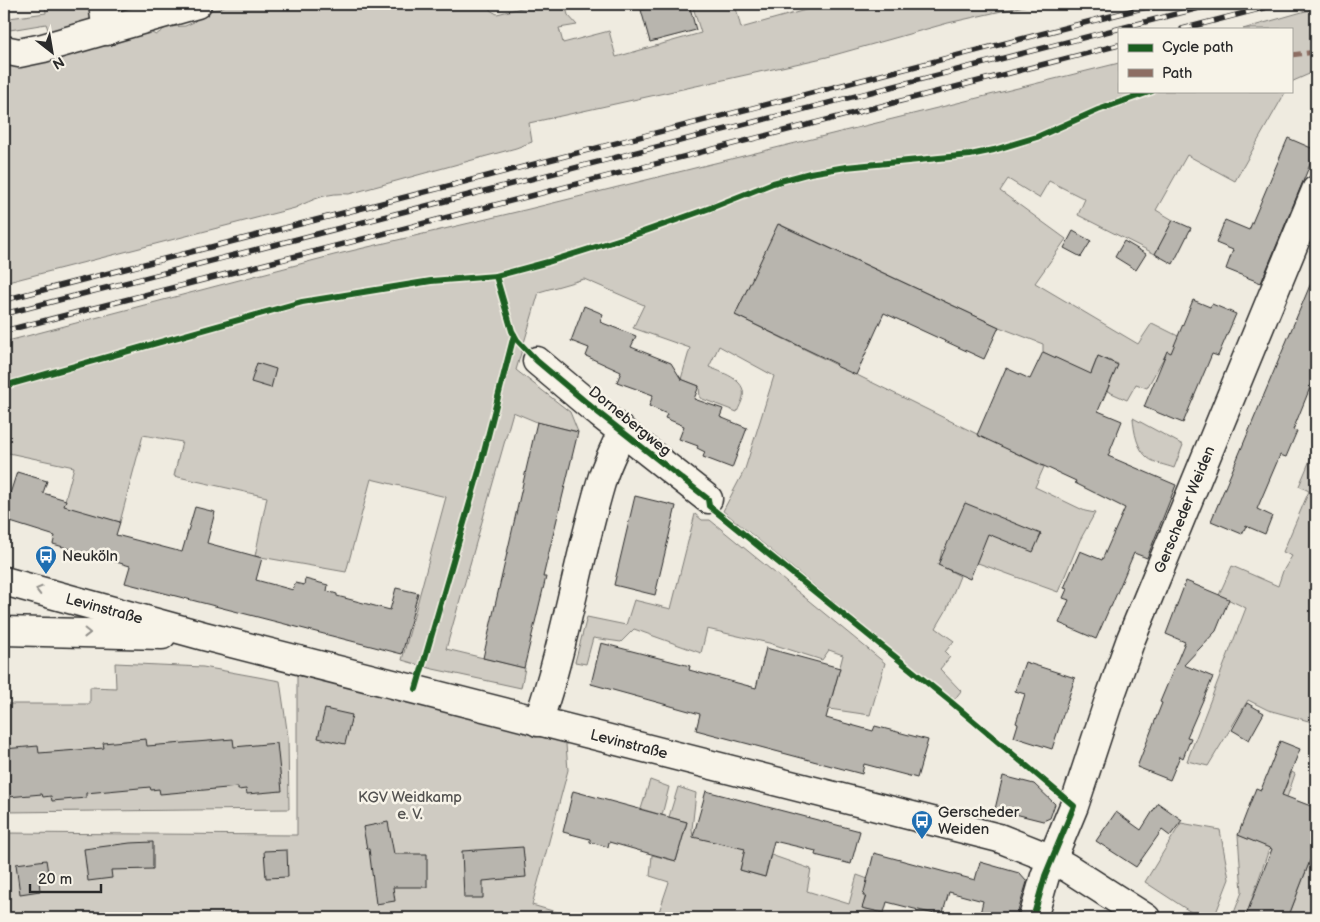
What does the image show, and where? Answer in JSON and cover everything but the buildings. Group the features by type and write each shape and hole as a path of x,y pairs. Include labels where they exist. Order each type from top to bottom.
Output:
{"street":[{"path":"103,4 107,31"},
{"path":"4,50 19,53 43,48 197,4"},
{"name":"Gerscheder Weiden","path":"1052,860 1074,806 1131,639 1316,190"},
{"name":"Dornebergweg","path":"537,361 708,499"},
{"name":"Dornebergweg","path":"538,722 550,688 603,475 622,431"},
{"name":"Levinstraße","path":"4,581 204,636 999,838 1052,860 1097,886 1146,918"},
{"name":"Levinstraße","path":"4,631 204,636"},
{"path":"1033,918 1045,876 1052,860"}],"green space":[{"path":"45,4 93,4 94,12 90,22 51,37 46,24 10,30 9,18 46,13"},
{"path":"227,4 490,4 490,10 497,14 537,4 565,4 568,15 577,25 559,28 563,43 609,31 616,57 701,33 692,4 735,4 741,28 827,4 1033,4 948,23 827,57 529,123 532,142 516,148 349,194 334,194 321,197 295,208 4,283 4,54 145,30 156,35 167,27 185,26 194,22 206,10 220,9"},
{"path":"1316,8 1316,71 1292,82 1292,28 1246,28"},
{"path":"1118,63 1118,92 1285,92 1235,181 1187,155 1156,210 1173,220 1155,254 1078,215 1085,199 1049,181 1039,198 1008,179 1000,191 1066,239 1035,283 1138,344 1152,323 1180,337 1172,356 1167,352 1147,388 1136,384 1127,400 1107,391 1118,364 1098,356 1090,376 1043,352 1043,344 999,327 779,224 735,315 1044,467 1035,487 1085,511 1095,513 1080,540 1058,592 942,550 939,565 960,576 946,611 936,628 954,641 945,652 950,657 940,669 961,691 954,700 723,511 745,469 774,376 719,346 709,367 732,377 741,385 743,391 742,401 737,412 700,398 699,386 681,379 690,348 633,328 644,305 584,279 539,292 516,370 570,412 578,432 537,422 513,412 446,649 525,668 521,688 433,669 402,660 446,497 371,479 346,572 255,556 267,497 174,476 182,442 143,435 120,522 63,508 74,467 4,452 4,342 334,255 529,209"},
{"path":"1133,418 1183,445 1174,468 1153,461 1144,454 1137,440"},
{"path":"1316,446 1316,723 1268,710 1248,700 1208,766 1187,761 1246,608 1219,595 1232,566 1278,586 1283,571 1292,556 1283,552 1309,491 1299,486"},
{"path":"695,514 702,520 710,520 885,663 870,715 829,709 843,655 829,650 822,660 769,643 707,629 701,653 634,629 621,642 593,638 586,664 575,662 587,617 626,625 634,600 671,609"},
{"name":"KGV Weidkamp e. V.","path":"297,660 565,732 568,770 532,905 577,918 4,918 4,833 297,835"},
{"path":"115,663 203,667 280,681 288,737 289,809 4,812 4,704 90,704 90,687 116,688"},
{"path":"1292,772 1295,774 1246,916 1250,918 1232,918 1242,892 1238,835 1256,842 1281,798"},
{"path":"650,780 669,787 662,815 641,809"},
{"path":"678,787 696,793 692,829 693,837 749,835 740,870 765,877 771,855 811,869 807,891 849,904 857,875 868,879 863,908 884,913 884,918 657,918 669,882 650,876 652,855 676,861 687,822 669,817"},
{"path":"1181,823 1220,830 1229,879 1214,918 1200,918 1145,882"},
{"path":"1316,845 1316,911 1312,918 1288,918"}],"railway":[{"path":"4,300 1158,4"},
{"path":"1121,28 1215,4"},
{"path":"1186,28 1279,4"},
{"path":"4,314 1118,29"},
{"path":"4,331 1118,45"}],"marked path":[{"path":"1292,55 1316,52"}],"cycle path":[{"path":"4,386 302,302 431,281 496,276 640,233 773,183 810,173 846,167 970,155 994,150 1037,137 1098,110 1149,92"},
{"path":"496,276 512,331 517,340 537,361 600,414 708,499 709,506 951,702 1074,806 1045,876 1033,918"},
{"path":"416,689 479,471 514,335"}],"place":[{"name":"Neuköln","path":"46,575"},
{"name":"Gerscheder Weiden","path":"922,840"}]}
